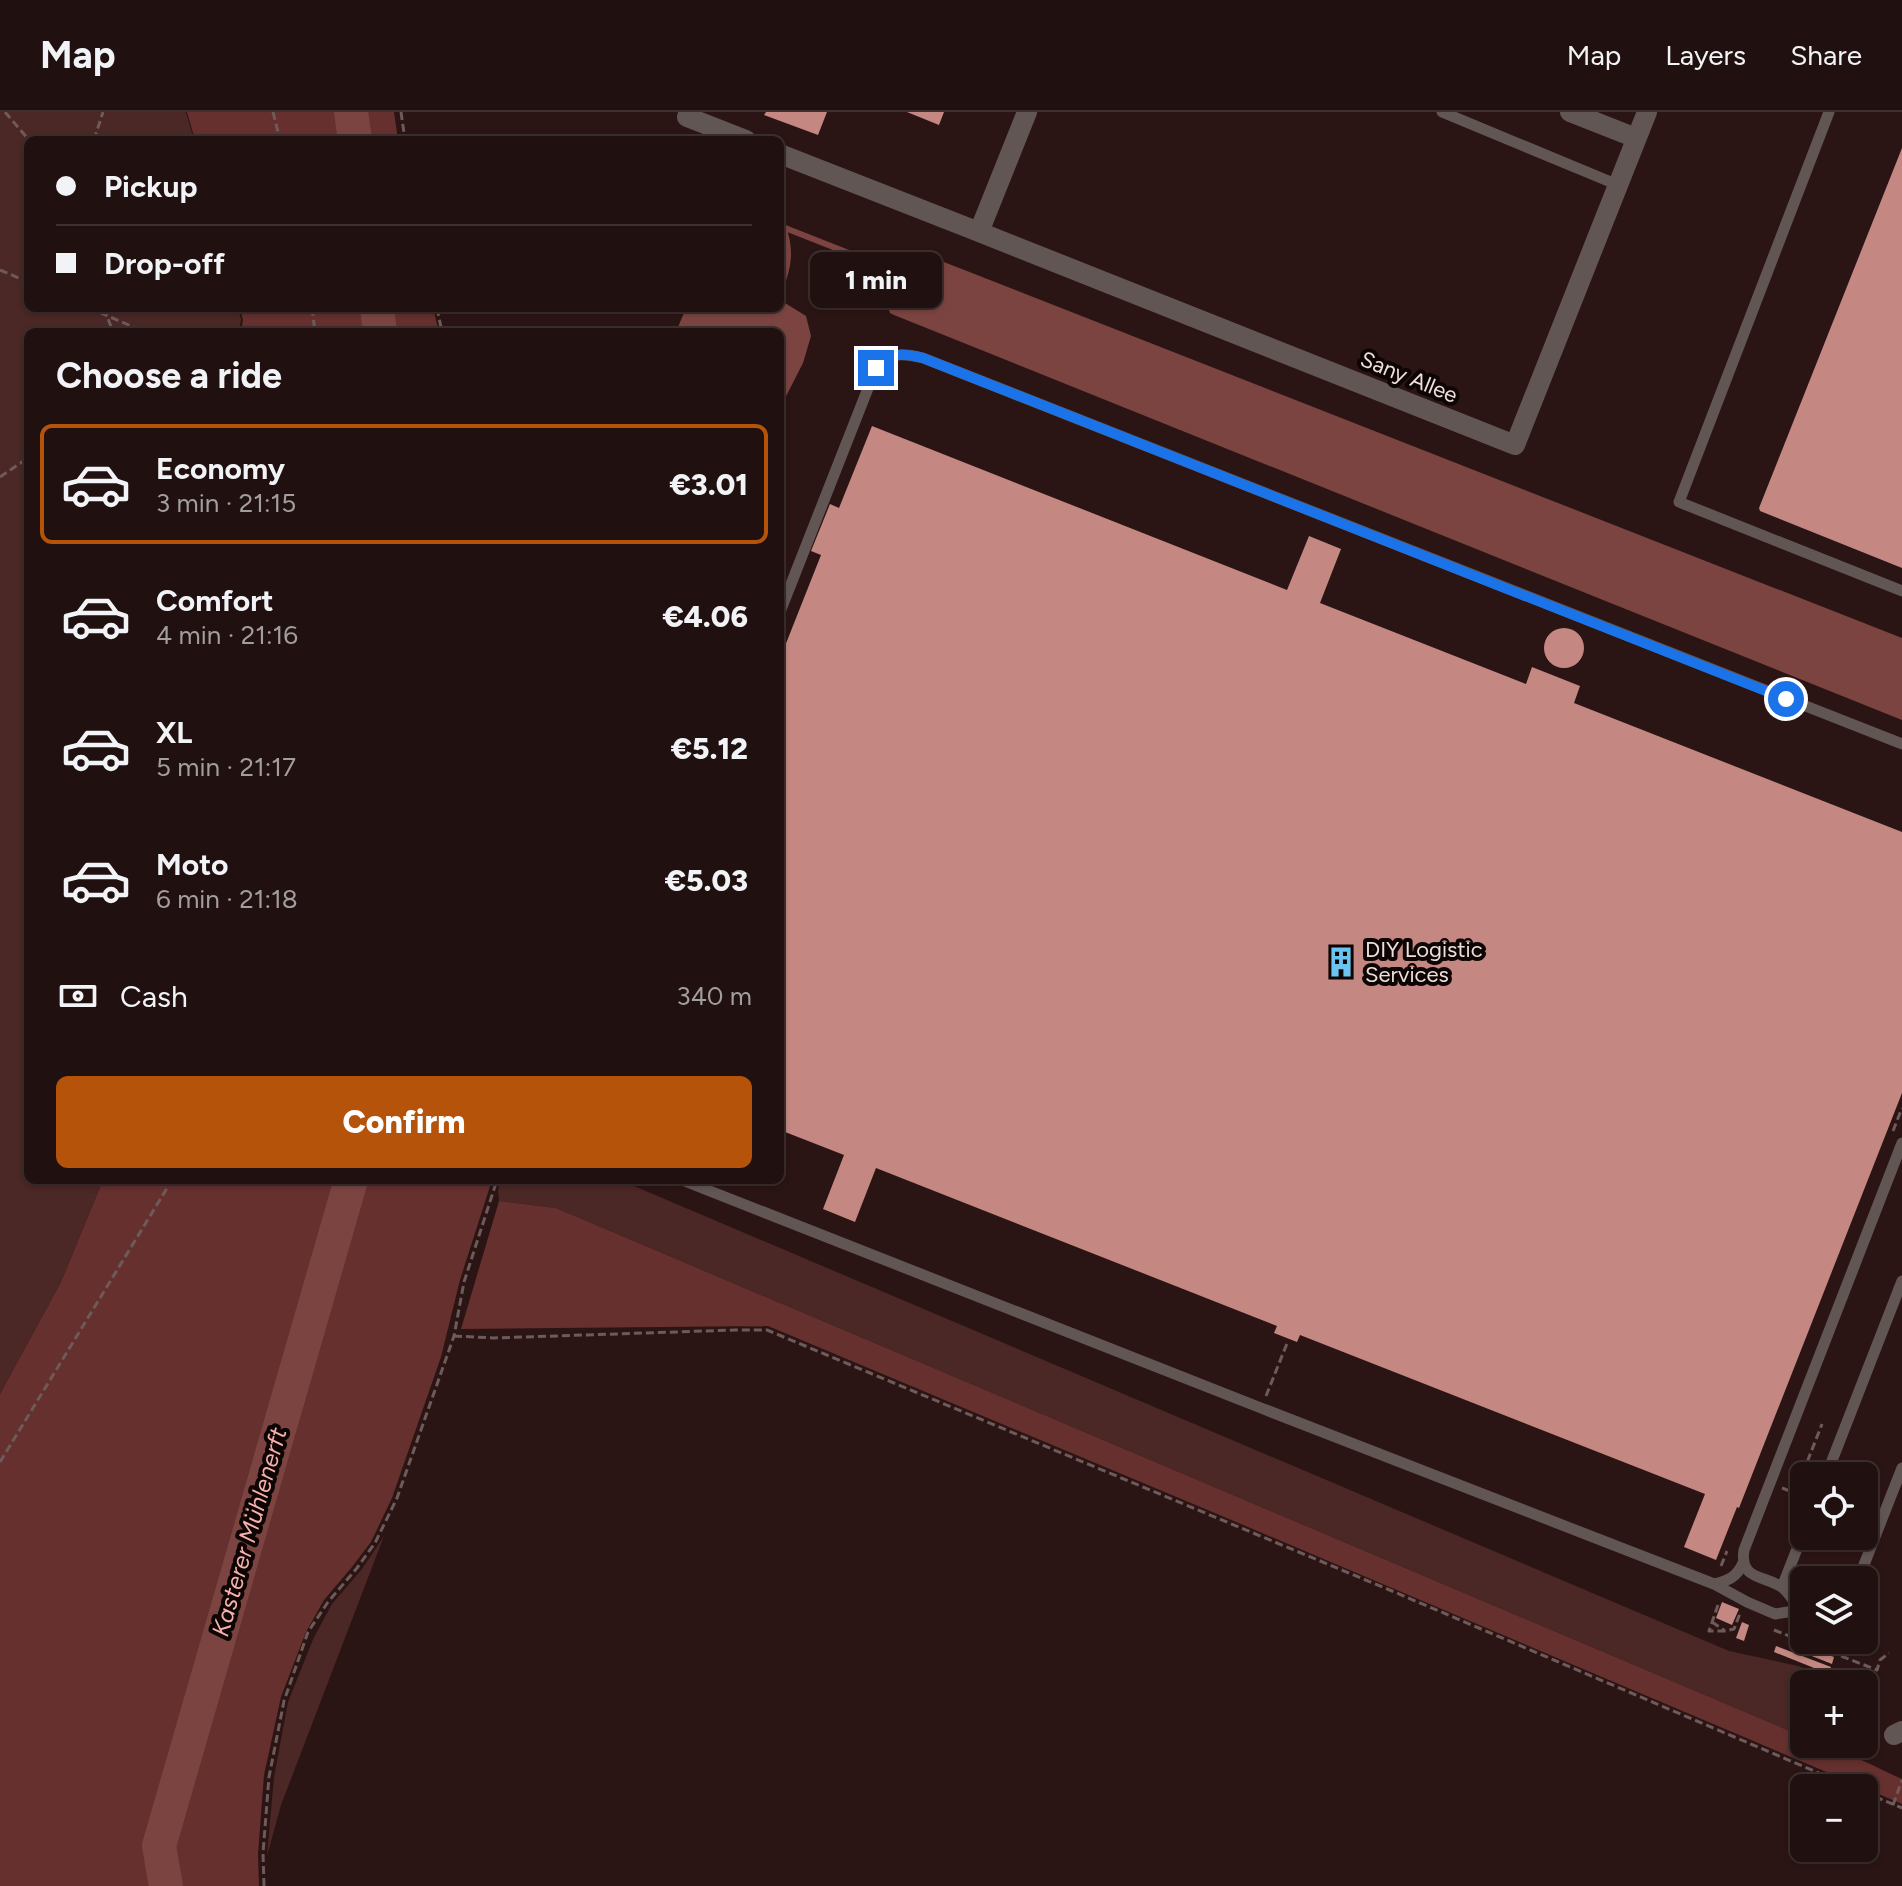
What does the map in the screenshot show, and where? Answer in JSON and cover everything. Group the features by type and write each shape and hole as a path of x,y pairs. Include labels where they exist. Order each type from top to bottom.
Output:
{"street":[{"path":"689,112 687,117 736,136"},
{"path":"979,232 1027,112"},
{"path":"1570,112 1636,138"},
{"name":"Sany Allee","path":"784,156 1515,445 1647,112"}],"lane":[{"path":"1442,112 1618,185"},
{"path":"1829,112 1679,502 1902,591"},
{"path":"784,602 876,368 895,354 907,354 1902,744"},
{"path":"1714,1584 1736,1576 1743,1563 1747,1542 1769,1483 1902,1143"},
{"path":"692,1184 1714,1584 1775,1614 1790,1612"},
{"path":"1831,1462 1902,1281"},
{"path":"1864,1566 1902,1468"},
{"path":"1782,1587 1797,1550"},
{"path":"1743,1563 1753,1575 1782,1587 1790,1596"}],"path":[{"path":"5,112 26,136"},
{"path":"95,136 103,112"},
{"path":"273,112 279,136"},
{"path":"401,112 404,136"},
{"path":"0,270 24,280"},
{"path":"98,312 136,328"},
{"path":"106,312 112,328"},
{"path":"0,477 24,461"},
{"path":"0,1462 170,1184"},
{"path":"264,1886 263,1853 269,1777 284,1701 308,1632 375,1543 397,1498 454,1336 464,1282 496,1184"},
{"path":"454,1336 494,1338 767,1330 1821,1774"},
{"path":"1261,1408 1288,1341"},
{"path":"1769,1483 1795,1493 1822,1424"},
{"path":"1712,1622 1725,1631"},
{"path":"1766,1627 1877,1670 1880,1660 1889,1653"},
{"path":"1893,1805 1902,1780"},
{"path":"1878,1798 1902,1808"}],"shaded area":[{"path":"0,112 186,112 193,136 24,136 24,312 239,312 241,319 240,328 24,328 24,1184 101,1184 61,1282 0,1394"},
{"path":"187,112 347,112 350,136 194,136"},
{"path":"356,112 394,112 397,136 359,136"},
{"path":"904,252 926,255 1902,638 1902,720 894,315 887,305 887,289 891,273"},
{"path":"784,302 806,316 811,336 803,363 784,400 784,328 678,328 684,312 784,312"},
{"path":"241,312 372,312 374,328 242,328"},
{"path":"390,312 434,312 438,328 392,328"},
{"path":"101,1184 344,1184 156,1846 163,1886 0,1886 0,1394 61,1282"},
{"path":"354,1184 491,1184 460,1280 441,1357 392,1498 371,1542 324,1600 306,1632 281,1697 264,1775 258,1854 259,1886 169,1886 162,1846"},
{"path":"499,1184 629,1184 1729,1651 1808,1670 1790,1670 1790,1731 556,1208 499,1201"},
{"path":"499,1201 556,1208 1790,1731 1790,1757 768,1326 461,1329"},
{"path":"384,1536 281,1805 267,1856 274,1777 288,1702 314,1637 332,1604 362,1569"},
{"path":"1793,1758 1856,1758 1902,1779 1902,1804 1878,1794 1878,1774 1831,1774"}],"building":[{"path":"766,112 827,112 818,135 764,115"},
{"path":"907,112 944,112 939,125"},
{"path":"1902,148 1902,568 1759,508"},
{"name":"DIY Logistic Services","path":"872,426 1287,590 1309,536 1341,549 1320,603 1526,684 1532,667 1580,686 1574,703 1902,832 1902,1093 1716,1560 1684,1547 1705,1494 1300,1335 1297,1342 1274,1333 1277,1326 876,1168 855,1222 823,1209 844,1155 784,1132 784,648 821,555 811,551 830,504 839,508"},
{"path":"1564,628 1578,634 1584,648 1578,662 1564,668 1550,662 1544,648 1550,634"},
{"path":"1722,1602 1739,1609 1732,1625 1716,1618"},
{"path":"1742,1622 1749,1625 1744,1641 1736,1638"},
{"path":"1776,1646 1790,1654 1831,1667 1830,1670 1819,1670 1774,1652"},
{"path":"1807,1654 1826,1654 1834,1657 1832,1664"}],"waterway":[{"name":"Kasterer Mühlenerft","path":"351,112 354,136"},
{"path":"784,228 897,272"},
{"path":"784,231 788,258 784,276"},
{"name":"Kasterer Mühlenerft","path":"378,312 380,328"},
{"name":"Kasterer Mühlenerft","path":"166,1886 159,1846 350,1184"}],"place":[{"name":"DIY Logistic Services","path":"1341,962"}],"route":[{"path":"876,368 895,354 923,358 1786,699"}]}
